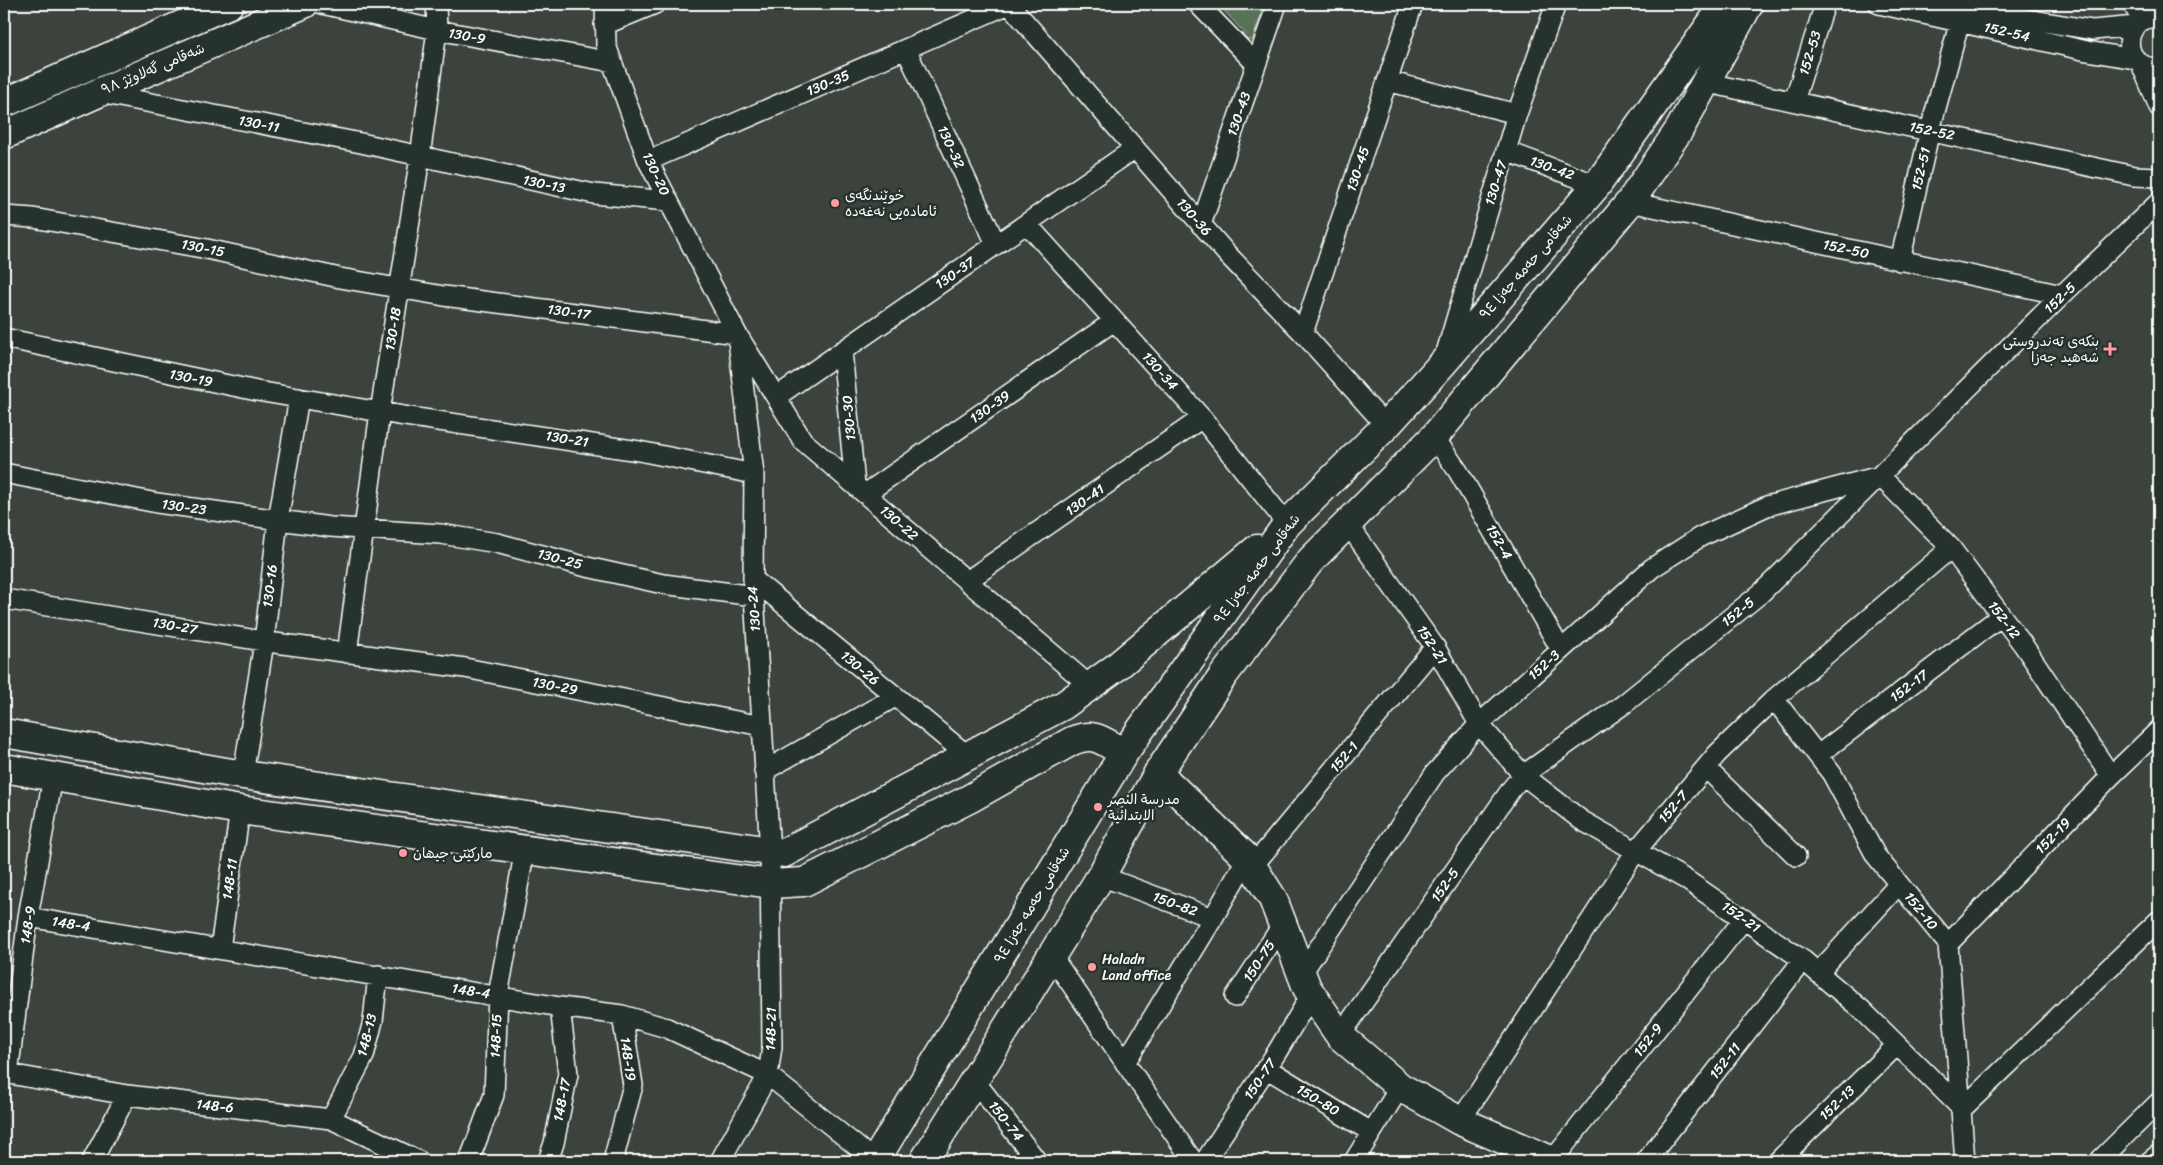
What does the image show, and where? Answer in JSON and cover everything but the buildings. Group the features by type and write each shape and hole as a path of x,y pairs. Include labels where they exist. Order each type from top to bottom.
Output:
{"main road":[{"name":"شەقامی گەلاوێژ ٩٨","path":"4,103 229,4"},
{"name":"شەقامی گەلاوێژ ٩٨","path":"4,136 98,92 304,4"},
{"name":"شەقامی حەمە جەزا ٩٤","path":"875,1161 1124,753 1287,524 1386,426 1597,185 1725,4"},
{"path":"924,1161 1101,876 1158,773 1223,676 1311,560 1434,437 1630,202 1679,130 1748,4"},
{"path":"4,733 243,775 784,853 1064,706 1115,668 1287,524"},
{"path":"4,768 240,810 770,884 804,882 969,799 1079,738 1086,736 1098,739 1124,753"},
{"path":"1158,773 1250,863 1273,900 1307,984 1340,1036 1400,1087 1460,1120 1511,1154 1552,1161"},
{"path":"972,1002 1007,1027"}],"street":[{"name":"130-9","path":"322,4 437,30 612,62"},
{"name":"130-18","path":"347,653 380,412 420,157 437,30 436,4"},
{"name":"130-20","path":"605,4 604,25 606,45 648,161 737,334"},
{"path":"604,25 655,4"},
{"name":"130-35","path":"648,161 1009,4"},
{"name":"130-36","path":"1009,4 1201,225 1303,333 1386,426"},
{"path":"1198,4 1256,64"},
{"name":"130-43","path":"1201,225 1277,4"},
{"name":"130-45","path":"1303,333 1413,4"},
{"name":"130-47","path":"1443,363 1506,151 1556,4"},
{"name":"152-53","path":"1794,102 1825,4"},
{"name":"152-54","path":"1879,4 1961,11 2093,30 2150,18"},
{"name":"152-54","path":"1941,4 2087,51 2138,62 2149,68 2159,68"},
{"path":"2132,4 2150,18 2131,33 2129,42 2159,107"},
{"name":"152-51","path":"1900,261 1930,130 1961,11"},
{"name":"130-32","path":"906,49 996,244"},
{"path":"1387,81 1518,114"},
{"name":"152-52","path":"1704,82 2134,176 2159,177"},
{"name":"130-11","path":"98,92 361,143 420,157"},
{"name":"130-37","path":"776,397 1134,149"},
{"name":"130-42","path":"1506,151 1597,185"},
{"name":"130-13","path":"420,157 594,194 668,201"},
{"name":"152-50","path":"1630,202 2062,295"},
{"name":"152-5","path":"1340,1036 1512,788 1523,775 1624,704 1761,594 2062,295 2159,202"},
{"name":"130-15","path":"4,216 33,218 202,248 340,278 400,288"},
{"name":"130-34","path":"1027,224 1202,418 1287,524"},
{"name":"130-17","path":"400,288 737,334"},
{"name":"130-39","path":"860,489 1114,321"},
{"name":"130-22","path":"737,334 804,441 1090,686"},
{"name":"130-24","path":"737,334 754,474 753,588 770,852 770,884"},
{"name":"130-19","path":"4,338 105,361 380,412"},
{"name":"130-30","path":"842,351 860,489"},
{"name":"130-16","path":"243,775 264,642 278,520 299,398"},
{"name":"130-21","path":"380,412 639,451 754,474"},
{"name":"130-41","path":"967,581 1202,418"},
{"name":"152-4","path":"1434,437 1458,471 1561,650"},
{"name":"130-23","path":"4,473 157,503 365,530"},
{"name":"152-12","path":"1880,476 1950,548 2024,646 2110,776"},
{"name":"152-3","path":"1307,984 1434,773 1479,724 1652,568 1700,537 1768,506 1880,476"},
{"name":"152-21","path":"1348,524 1435,647 1479,724 1523,775 1580,820 1685,879 1803,960 1862,1010 1962,1110"},
{"name":"130-25","path":"365,530 441,534 497,543 587,567 663,584 753,588"},
{"name":"152-7","path":"1460,1120 1636,851 1706,768 1774,699 1950,548"},
{"name":"130-26","path":"753,588 895,697 968,756"},
{"name":"130-27","path":"4,598 264,642 347,653"},
{"name":"152-17","path":"1818,755 2001,616"},
{"name":"152-1","path":"1250,863 1435,647"},
{"name":"130-29","path":"347,653 465,668 762,726"},
{"path":"764,771 895,697"},
{"name":"152-10","path":"1774,699 1832,774 1876,856 1948,944"},
{"name":"152-19","path":"1948,944 2110,776 2159,730"},
{"path":"1706,768 1796,856"},
{"name":"148-9","path":"6,1074 28,917 53,777"},
{"name":"148-11","path":"220,949 240,810"},
{"name":"148-15","path":"469,1161 494,1095 498,995 526,849"},
{"name":"150-82","path":"1101,876 1213,918 1250,863"},
{"name":"148-21","path":"720,1161 768,1075 772,1047 770,884"},
{"path":"1818,972 1899,884"},
{"name":"148-4","path":"28,917 560,1007 622,1015 667,1028 768,1075 875,1161"},
{"path":"1125,1063 1213,918"},
{"name":"152-9","path":"1552,1161 1744,919"},
{"path":"1962,1110 2159,920"},
{"name":"150-75","path":"1235,997 1283,924"},
{"path":"1948,944 1966,1161"},
{"path":"1051,955 1193,1161"},
{"name":"152-11","path":"1646,1161 1803,960"},
{"name":"148-13","path":"331,1119 364,1056 373,1021 378,975"},
{"name":"150-77","path":"1205,1161 1266,1068 1307,984"},
{"name":"148-17","path":"548,1161 568,1074 560,1007"},
{"name":"148-19","path":"613,1161 633,1085 622,1015"},
{"name":"152-13","path":"1778,1161 1897,1045"},
{"name":"150-80","path":"1266,1068 1370,1132"},
{"name":"148-6","path":"6,1074 127,1095 331,1119 419,1161"},
{"name":"150-74","path":"974,1080 1038,1161"},
{"path":"1354,1161 1370,1132 1400,1087"},
{"path":"92,1161 127,1095"},
{"path":"2099,1161 2159,1102"},
{"path":"2150,1161 2159,1154"}],"green space":[{"path":"1218,4 1265,4 1252,41"}],"place":[{"name":"خوێندنگەی ئامادەیی نەغەدە","path":"835,203"},
{"name":"بنکەی تەندروستی شەهید جەزا","path":"2110,349"},
{"name":"مدرسة النصر الابتدائية","path":"1098,807"},
{"name":"ماركێتی جیھان","path":"403,853"},
{"name":"Haladn Land office","path":"1092,967"}]}
